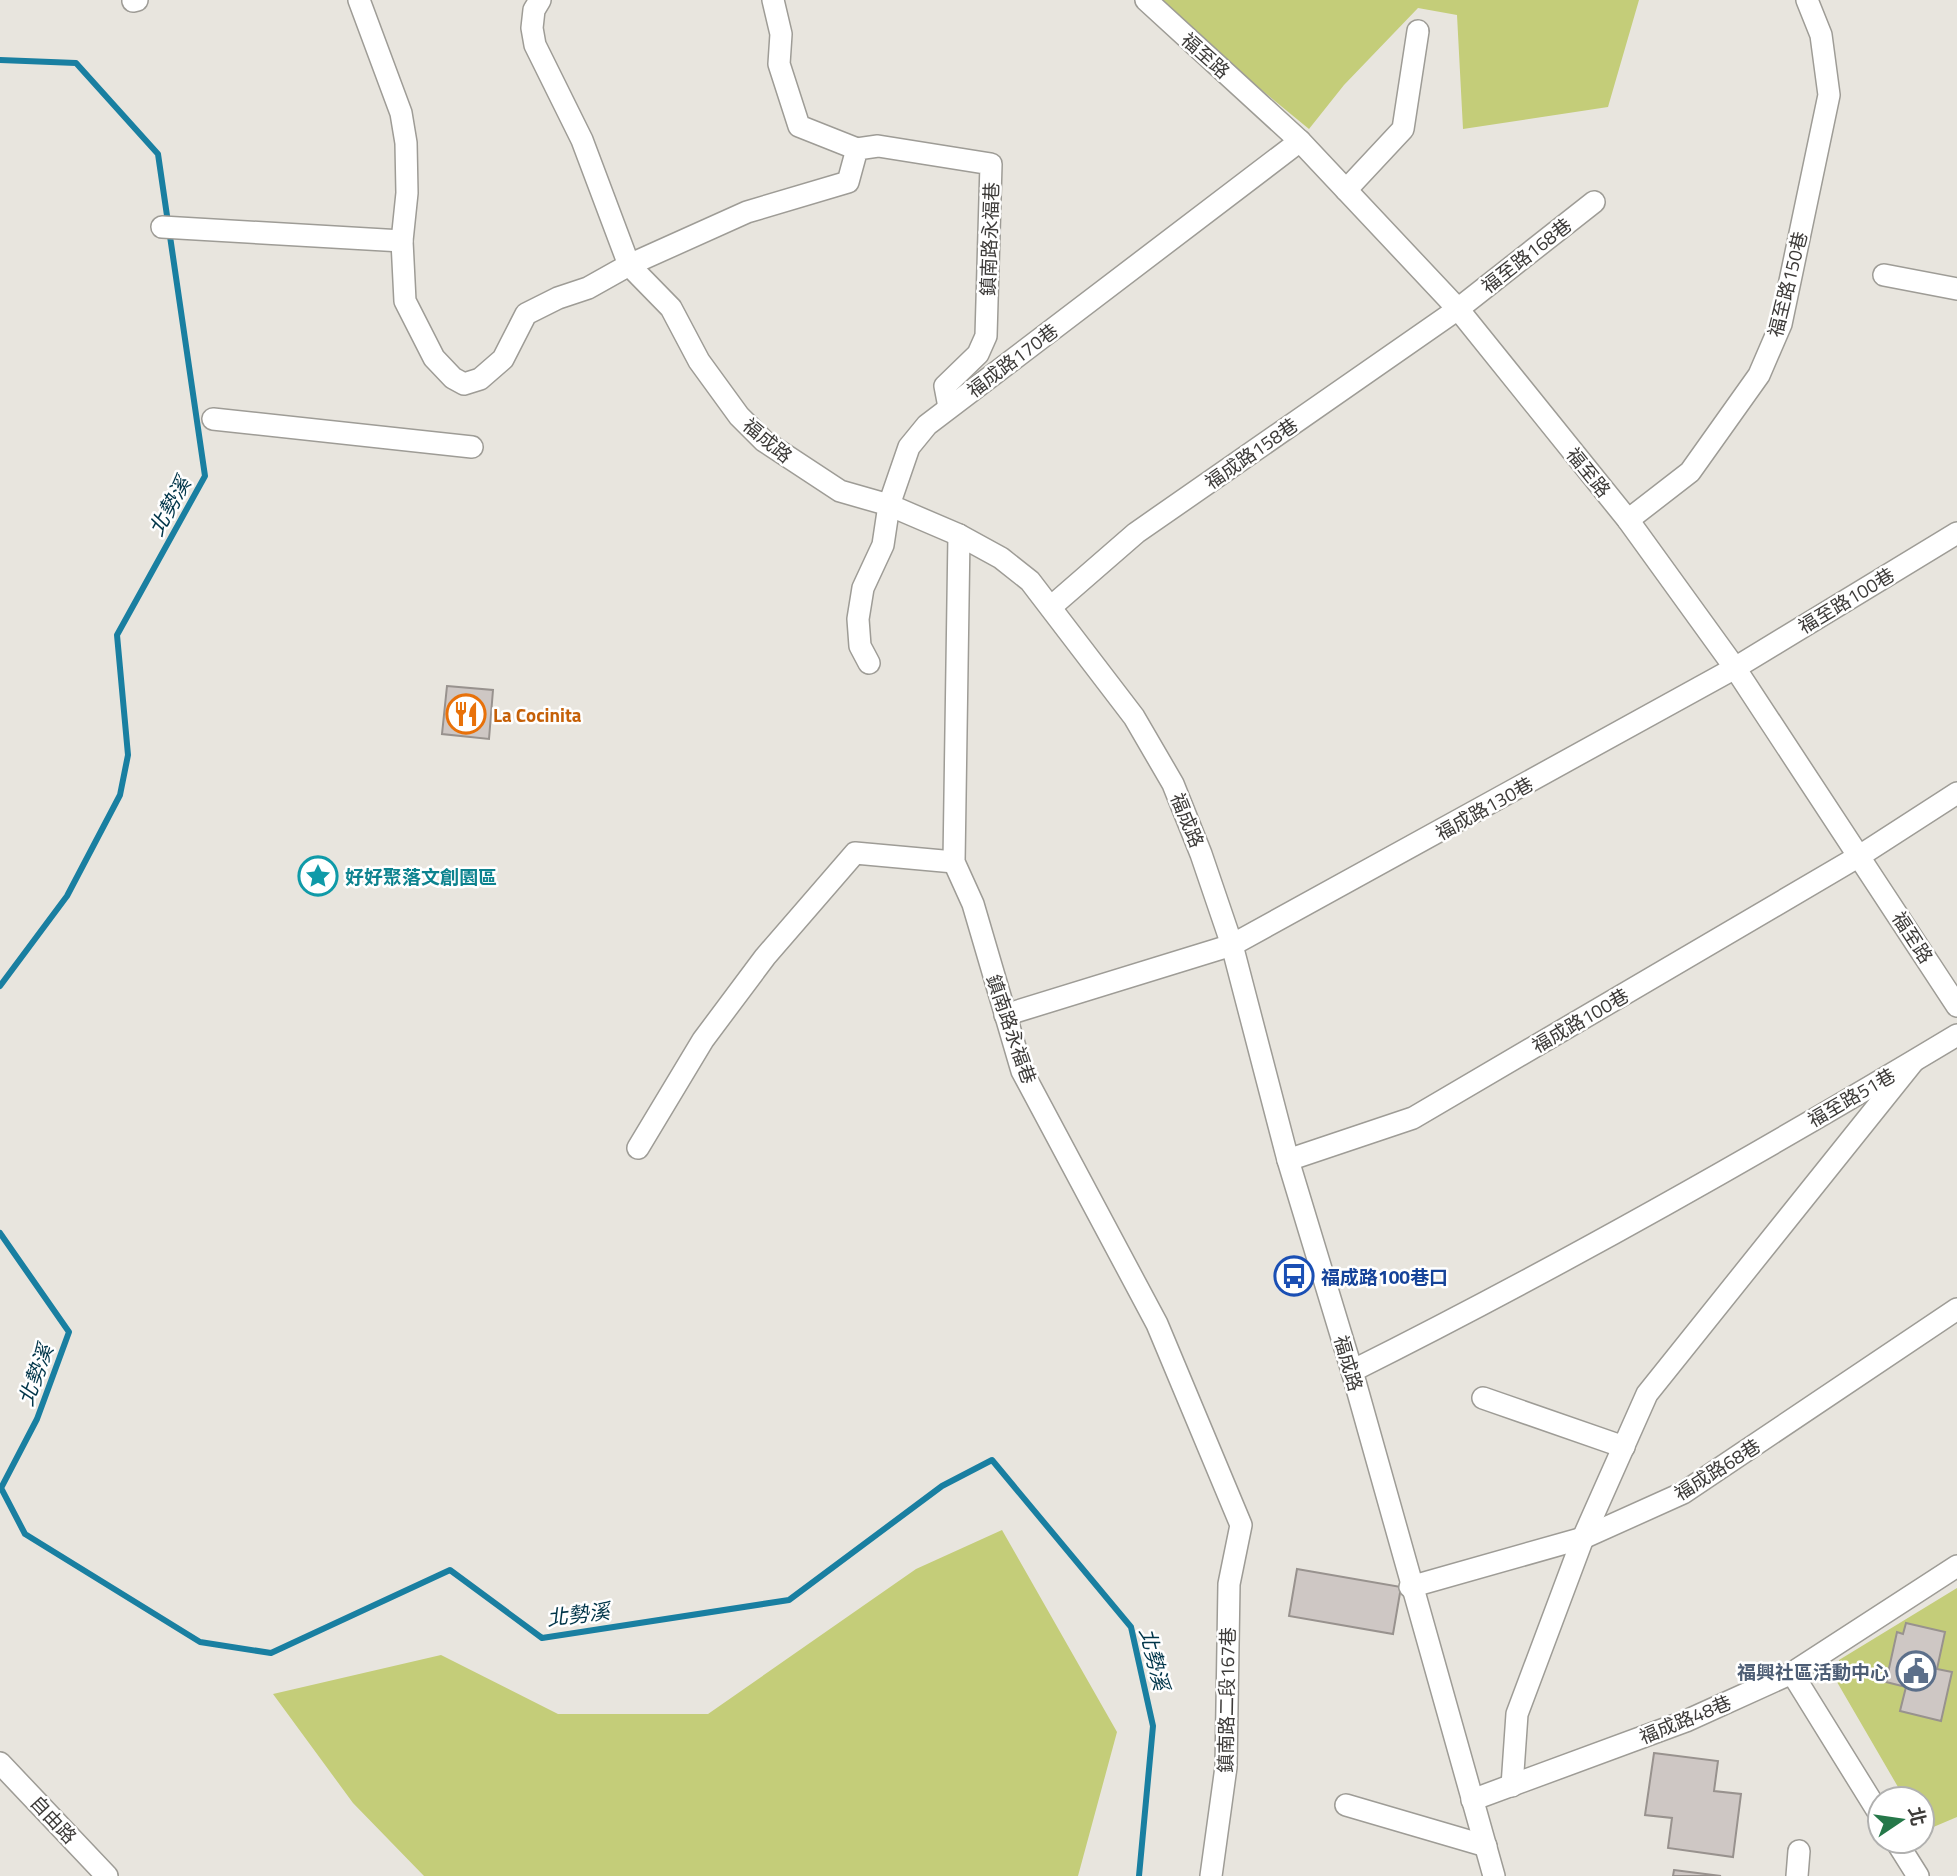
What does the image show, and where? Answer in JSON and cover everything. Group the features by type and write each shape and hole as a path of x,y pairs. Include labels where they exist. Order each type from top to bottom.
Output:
{"street":[{"path":"359,0 401,113 406,144 407,193 401,241 405,301 435,358 453,378 464,384 480,379 503,359 526,314 558,298 589,288 629,265 747,212 848,182 857,149 799,126 779,64 781,34 773,0"},
{"name":"福成路","path":"540,0 534,10 532,28 535,46 582,140 629,265 671,308 699,361 739,416 764,441 840,491 889,505 960,535 1001,558 1030,581 1052,606 1134,717 1173,784 1202,854 1232,945 1288,1160 1352,1371 1410,1587 1494,1876"},
{"name":"福至路","path":"1146,0 1300,141 1458,309 1628,520 1735,668 1954,992"},
{"name":"福至路150巷","path":"1628,520 1690,472 1759,375 1781,324 1829,94 1822,35 1807,0"},
{"path":"1346,190 1403,129 1418,31"},
{"name":"福成路170巷","path":"869,663 860,646 858,619 863,587 883,545 889,505 909,447 927,425 1300,141"},
{"name":"鎮南路永福巷","path":"857,149 878,146 991,164 986,336 978,354 945,386 948,408"},
{"name":"福至路168巷","path":"1458,309 1594,201"},
{"path":"162,227 401,241"},
{"path":"1884,275 1957,289"},
{"name":"福成路158巷","path":"1052,606 1136,533 1458,309"},
{"path":"213,419 472,447"},
{"name":"福至路100巷","path":"1735,668 1957,533"},
{"name":"鎮南路永福巷","path":"960,535 954,862 972,904 1022,1071 1157,1324 1241,1525"},
{"name":"福成路130巷","path":"1005,1015 1232,945 1735,668"},
{"name":"福成路100巷","path":"1288,1160 1413,1118 1861,855 1957,793"},
{"path":"638,1147 703,1040 765,957 855,853 954,862"},
{"path":"1913,1062 1957,1035"},
{"name":"福至路51巷","path":"1352,1371 1617,1233 1913,1062"},
{"name":"福至路51巷","path":"1512,1786 1517,1714 1583,1538 1647,1394 1913,1062"},
{"name":"福成路68巷","path":"1410,1587 1583,1538 1683,1493 1957,1309"},
{"path":"1483,1398 1623,1447"},
{"name":"鎮南路二段167巷","path":"1211,1876 1226,1766 1229,1584 1241,1525"},
{"name":"福成路48巷","path":"1472,1800 1686,1721 1792,1673 1957,1566"},
{"path":"1792,1673 1866,1792"},
{"name":"自由路","path":"0,1763 107,1876"},
{"path":"1346,1805 1486,1846"},
{"path":"1797,1876 1799,1851"},
{"path":"1905,1855 1918,1876"}],"green space":[{"path":"1152,0 1639,0 1608,107 1463,129 1457,15 1418,8 1344,85 1309,129"},
{"path":"1002,1530 1117,1732 1078,1876 424,1876 353,1803 273,1694 441,1655 558,1714 708,1714 916,1569"},
{"path":"1957,1588 1957,1817 1936,1826 1936,1785 1897,1785 1837,1682 1839,1660"}],"building":[{"path":"447,686 493,690 489,739 442,734"},
{"path":"1297,1569 1401,1587 1393,1634 1289,1616"},
{"name":"福興社區活動中心","path":"1906,1623 1945,1632 1937,1669 1952,1672 1941,1721 1900,1711 1906,1687 1886,1682 1897,1632 1903,1634"},
{"path":"1654,1753 1718,1761 1714,1791 1741,1794 1733,1857 1668,1848 1672,1818 1645,1815"},
{"path":"1674,1870 1721,1876 1673,1876"}],"waterway":[{"name":"北勢溪","path":"0,60 76,63 158,154 205,476 117,635 128,755 120,795 67,896 0,986"},
{"name":"北勢溪","path":"0,1233 69,1332 37,1419 1,1488 25,1534 200,1642 271,1653 450,1570 542,1638 789,1600 942,1486 992,1460 1131,1627 1153,1726 1139,1876"}],"place":[{"name":"La Cocinita","path":"466,714"},
{"name":"好好聚落文創園區","path":"318,876"},
{"name":"福成路100巷口","path":"1294,1276"},
{"name":"福興社區活動中心","path":"1916,1671"}]}
